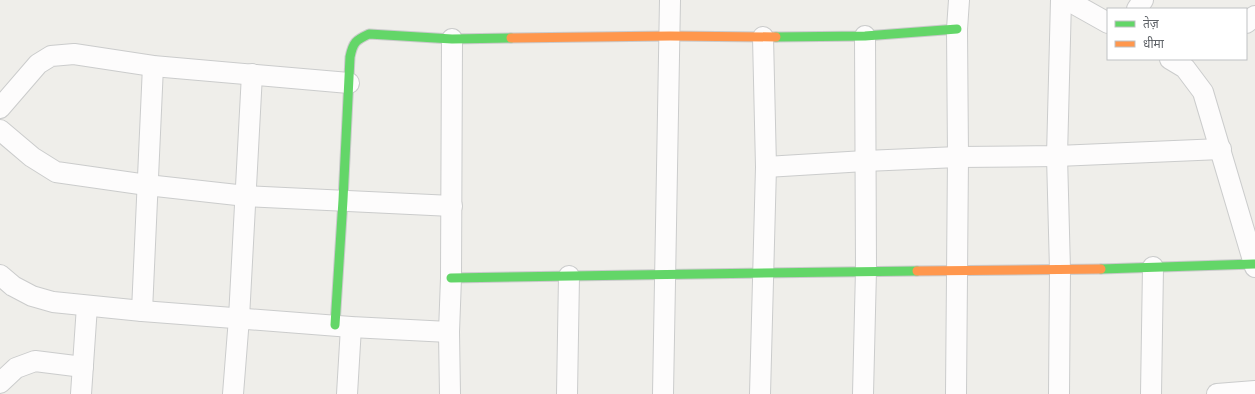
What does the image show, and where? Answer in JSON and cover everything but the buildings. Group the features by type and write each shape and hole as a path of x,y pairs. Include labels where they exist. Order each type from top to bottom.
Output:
{"street":[{"path":"663,394 670,0"},
{"path":"956,394 958,157 957,29 959,0"},
{"path":"1059,394 1060,270 1056,156 1061,0"},
{"path":"1067,0 1107,22"},
{"path":"1247,22 1255,16"},
{"path":"347,394 343,326 343,200 348,83 352,46 358,39 369,34 452,39 670,36 865,36 957,29"},
{"path":"863,394 866,270 865,36"},
{"path":"760,394 766,168 763,37"},
{"path":"450,394 452,39"},
{"path":"0,108 38,64 51,56 74,54 153,66 348,83"},
{"path":"451,278 866,270 1060,270 1255,265 1203,92 1184,62"},
{"path":"142,311 153,66"},
{"path":"233,394 239,318 252,74"},
{"path":"0,130 32,157 56,172 147,185 246,196 452,206"},
{"path":"766,168 865,160 1056,156 1221,149"},
{"path":"1151,394 1154,267"},
{"path":"0,275 13,286 32,296 53,302 142,311 343,326 450,332"},
{"path":"567,394 569,276"},
{"path":"81,394 87,306"},
{"path":"0,383 16,368 35,361 83,367"},
{"path":"1217,394 1255,391"}],"traffic: fast":[{"path":"776,37 865,36 957,29"},
{"path":"335,325 350,57 352,48 358,40 369,34 452,39 511,38"},
{"path":"1101,269 1254,264"},
{"path":"451,278 917,271"}],"traffic: slow":[{"path":"511,38 670,36 776,37"},
{"path":"917,271 1101,269"}]}
